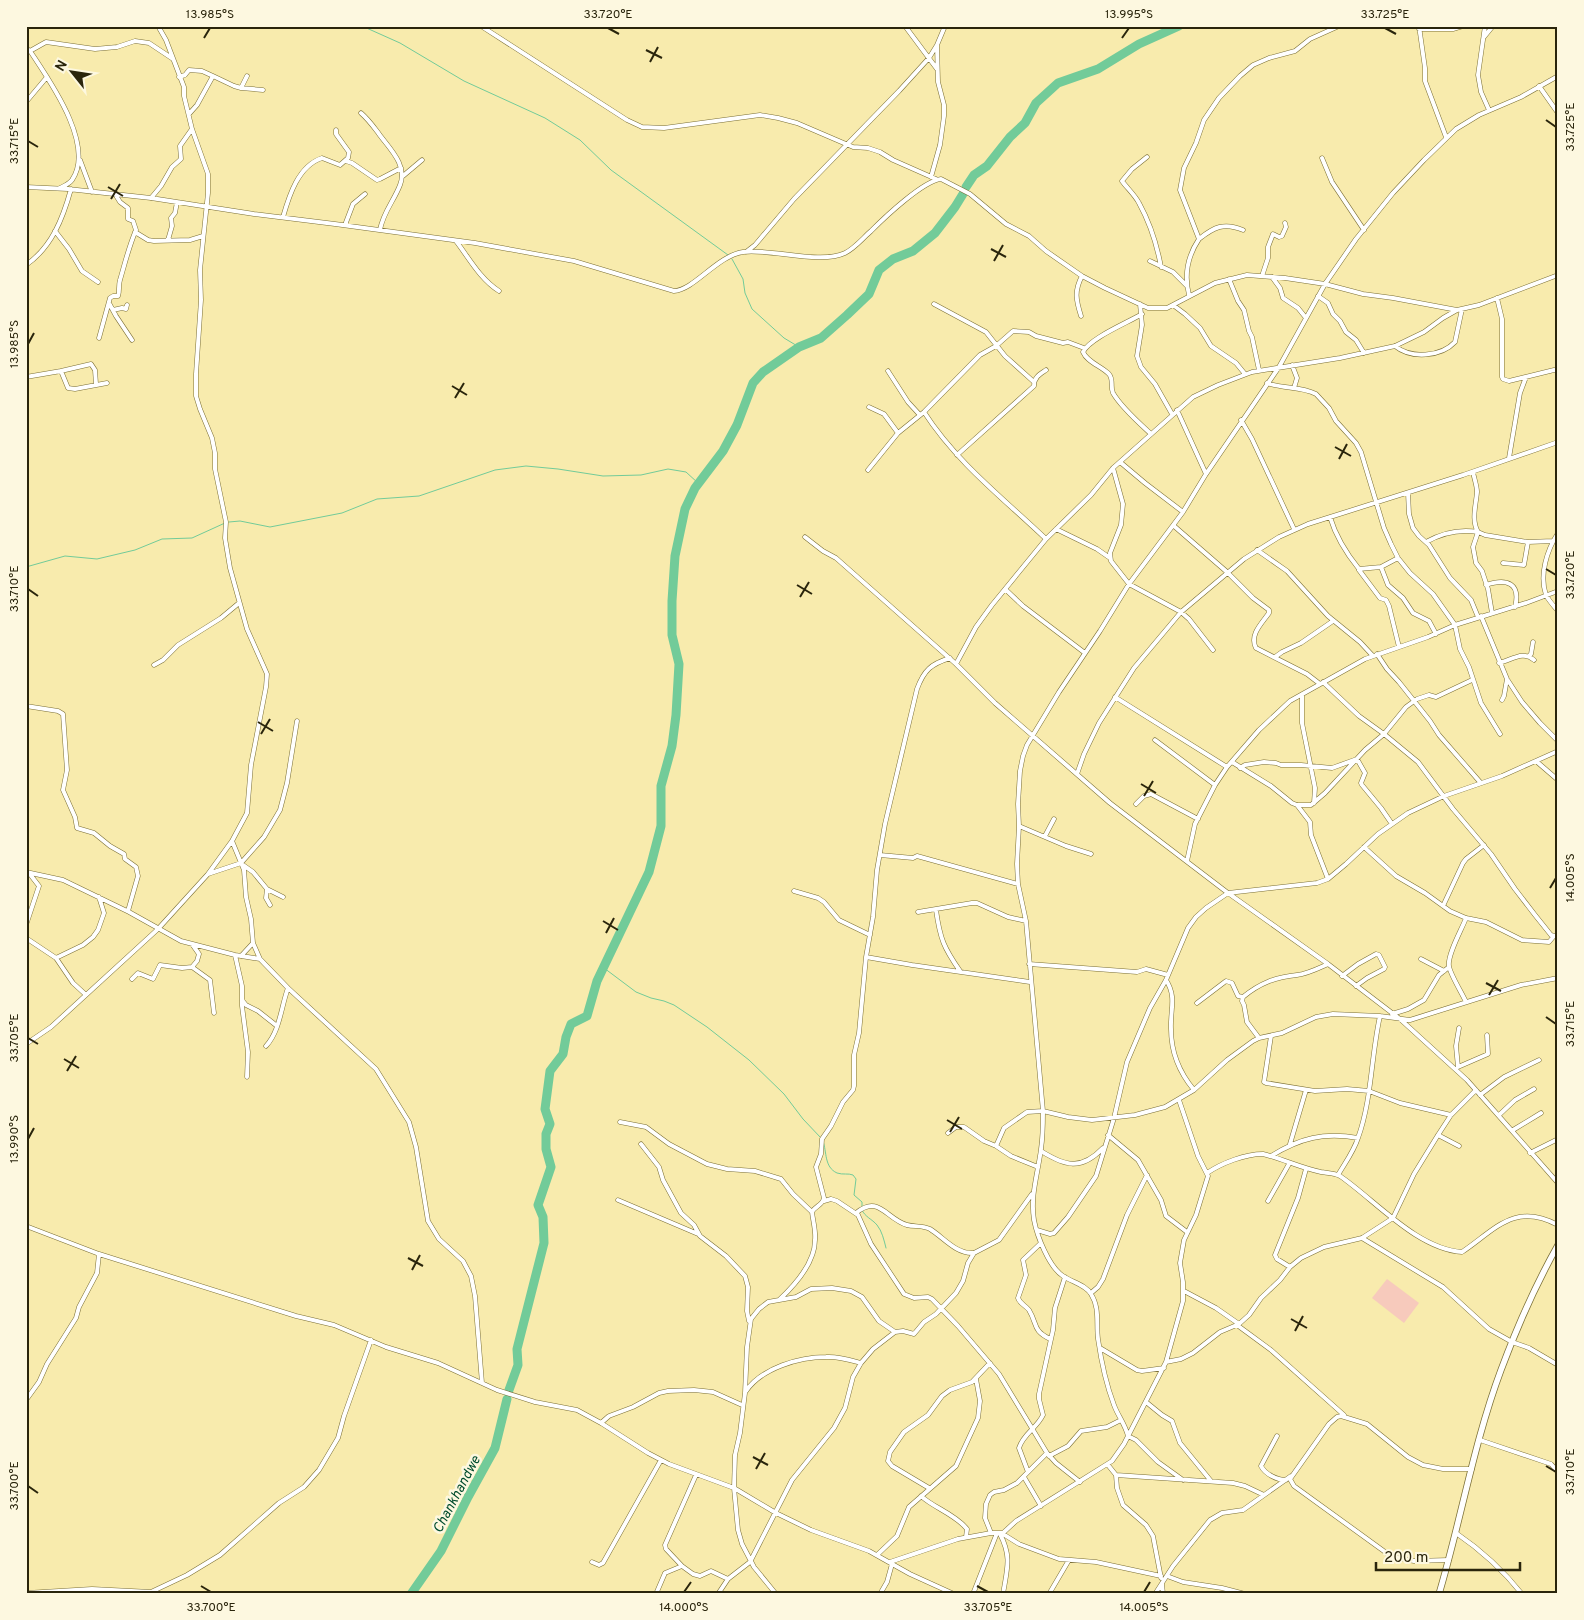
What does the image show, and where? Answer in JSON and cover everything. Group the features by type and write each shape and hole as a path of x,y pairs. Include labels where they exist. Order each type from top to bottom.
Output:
{"street":[{"path":"26,1044 51,1027 158,929 208,874 232,841 248,813 251,765 267,681 264,666 247,629 239,603 226,546 226,522 215,469 215,453 212,438 200,409 196,389 201,300 200,270 208,174 192,129 184,96 184,86 168,45 158,26"},
{"path":"481,26 627,120 642,127 664,128 760,115 797,123 857,148 875,150 936,180"},
{"path":"905,26 937,69"},
{"path":"26,187 60,188 151,198 456,241 574,261 674,291 687,287 714,266 755,246 794,199 929,58 945,26"},
{"path":"1199,239 1180,190 1184,168 1204,120 1218,98 1253,65 1295,50 1310,39 1339,26"},
{"path":"1446,137 1426,87 1419,28 1453,29 1463,26"},
{"path":"1485,26 1478,75 1488,110"},
{"path":"1484,37 1493,26"},
{"path":"30,51 46,42 95,49 117,47 135,41 149,43 173,59"},
{"path":"931,176 940,145 944,116 937,69 937,45"},
{"path":"26,48 47,77 66,110 79,151 79,158 73,178 60,188"},
{"path":"179,77 185,75 189,70 200,71 234,86 263,90"},
{"path":"189,114 198,105 213,76"},
{"path":"241,88 247,76"},
{"path":"1183,1480 1158,1462 1136,1440 1128,1436 1109,1392 1100,1348 1097,1310 1091,1293 1065,1277 1053,1266 1041,1243 1034,1219 1033,1192 1041,1151 1043,1111 1026,921 1018,884 1018,804 1023,756 1033,735 1059,692 1129,584 1174,526 1241,420 1278,367 1324,284 1364,230 1399,187 1446,137 1488,110 1521,96 1558,76"},
{"path":"26,102 47,77"},
{"path":"1539,86 1558,114"},
{"path":"361,113 370,121 391,149 403,176 401,184 382,220 380,230"},
{"path":"151,198 161,186 172,167 181,159 180,146 192,129"},
{"path":"336,130 336,134 349,152 346,162"},
{"path":"1147,157 1132,169 1122,181 1139,203 1158,247 1162,267"},
{"path":"79,158 92,192"},
{"path":"282,217 297,180 311,164 322,158 340,165 346,162 352,163 377,180 401,168"},
{"path":"1322,158 1332,182 1364,230"},
{"path":"403,176 422,160"},
{"path":"746,252 810,257 843,254 855,246 912,195 936,180 946,180 970,194 1006,224 1029,236 1046,251 1082,276 1140,304 1156,309 1173,305 1189,295 1229,279 1247,275 1324,284 1363,294 1459,310"},
{"path":"26,265 56,231 64,216 71,189"},
{"path":"99,338 111,296 118,296 120,293 119,283 136,230 133,221 128,219 128,208 120,202 115,194"},
{"path":"345,225 353,204 365,194"},
{"path":"168,240 172,226 171,218 175,212 176,202"},
{"path":"1262,276 1268,258 1270,240 1273,234 1279,237 1282,236 1286,227 1285,223"},
{"path":"1189,295 1187,286 1188,258 1199,239 1212,228 1233,226 1243,230"},
{"path":"56,231 82,272 98,282"},
{"path":"135,232 148,240 154,241 190,240 203,236"},
{"path":"456,241 483,278 499,291"},
{"path":"1150,261 1172,272 1187,286"},
{"path":"956,664 976,628 1005,589 1046,540 1090,495 1113,468 1150,433 1193,397 1244,374 1259,370 1329,360 1395,346 1424,332 1443,318 1459,310 1558,275"},
{"path":"1081,316 1076,300 1078,284 1082,276"},
{"path":"1272,277 1280,288 1283,298 1298,308 1306,318"},
{"path":"1229,279 1244,310 1259,370"},
{"path":"1318,296 1328,303 1333,314 1340,321 1346,332 1356,340 1364,353"},
{"path":"1497,298 1502,319 1503,379 1509,381 1554,370 1558,371"},
{"path":"109,303 132,340"},
{"path":"934,304 986,332 996,346 1034,382"},
{"path":"1140,304 1142,325 1137,356 1172,414"},
{"path":"1173,305 1200,328 1211,346 1236,363 1244,374"},
{"path":"113,310 122,308 126,310 128,306"},
{"path":"1395,346 1412,353 1438,353 1443,351 1455,342 1459,310"},
{"path":"1084,348 1100,336 1142,314"},
{"path":"868,470 898,433 919,414 924,412 980,355 996,346 1013,331 1025,331 1036,336 1063,343 1068,342 1084,348"},
{"path":"1084,348 1084,355 1111,378 1113,393 1134,418 1150,433"},
{"path":"26,377 91,364 95,370 96,384"},
{"path":"1292,365 1297,378 1294,388"},
{"path":"957,455 1034,386 1037,376 1046,370"},
{"path":"62,371 68,388 92,387 96,384 107,383"},
{"path":"888,371 908,402 919,414"},
{"path":"1509,458 1518,403 1526,377"},
{"path":"1267,383 1278,387 1310,391 1316,394 1329,408 1336,421 1356,443 1363,457 1387,535 1398,558 1410,573 1437,599 1455,626 1460,650 1469,667 1481,703 1500,734"},
{"path":"869,407 884,414 898,433"},
{"path":"1177,410 1206,474"},
{"path":"924,412 965,464 974,470 982,481 994,490 1046,540"},
{"path":"1241,420 1252,439 1294,529"},
{"path":"1077,774 1099,723 1134,668 1181,612 1227,572 1257,550 1294,529 1473,472 1558,442"},
{"path":"1120,462 1183,512"},
{"path":"1110,558 1121,525 1123,504 1113,468"},
{"path":"1473,472 1477,491 1474,501 1475,523 1478,532 1473,547 1476,563 1482,571 1492,613"},
{"path":"1408,493 1409,514 1413,528 1426,542 1450,578 1471,600 1499,663 1522,702 1558,741"},
{"path":"1330,517 1344,550 1380,598 1387,602 1399,647"},
{"path":"1174,526 1227,572 1253,598 1269,610 1270,613 1253,639 1256,648 1321,683 1418,762 1551,935 1556,936"},
{"path":"1056,529 1097,549 1110,558 1129,584 1181,612 1193,623 1213,650"},
{"path":"1426,542 1448,533 1468,531 1528,542 1553,542"},
{"path":"1558,533 1549,552 1544,576 1547,595 1558,611"},
{"path":"805,537 836,558 950,658 979,688 1133,821 1400,1019 1457,1068 1558,1183"},
{"path":"1503,564 1524,565 1528,542"},
{"path":"1257,550 1287,571 1333,621 1375,655 1430,721 1438,735 1480,782"},
{"path":"1359,569 1381,566 1398,558"},
{"path":"1381,566 1388,585 1403,598 1413,612 1428,621 1436,634"},
{"path":"1486,585 1500,582 1515,588 1517,592 1516,607"},
{"path":"1005,589 1023,606 1085,653"},
{"path":"1186,861 1193,831 1215,785 1227,767 1259,730 1290,701 1355,664 1375,655 1479,617 1516,607 1558,591"},
{"path":"154,665 163,660 178,645 221,618 239,603"},
{"path":"1275,657 1301,643 1333,621"},
{"path":"1529,656 1533,642"},
{"path":"1499,663 1519,655 1529,656 1534,660"},
{"path":"824,1201 817,1175 817,1164 821,1154 822,1138 854,1086 854,1055 859,1033 866,957 885,824 917,689 922,676 934,664 950,658"},
{"path":"1502,700 1507,679"},
{"path":"1297,805 1314,803 1356,759 1384,734 1402,710 1414,701 1429,696 1436,696 1472,680"},
{"path":"1302,695 1302,723 1315,788 1314,803"},
{"path":"1115,697 1227,767"},
{"path":"26,706 58,711 63,714 67,770 63,790 77,828 94,833 124,854 125,859 137,869 138,876 128,911"},
{"path":"208,874 241,864 264,836 283,804 297,721"},
{"path":"1155,740 1215,785"},
{"path":"1037,1230 1052,1234 1068,1217 1096,1176 1114,1118 1127,1062 1150,1008 1166,980 1188,928 1206,908 1228,893 1312,883 1328,878 1392,824 1408,813 1444,796 1502,776 1558,751"},
{"path":"1240,768 1244,765 1264,762 1332,768 1356,759"},
{"path":"1356,759 1365,773 1362,785 1373,796 1392,824"},
{"path":"1536,761 1558,780"},
{"path":"1232,762 1297,805 1310,822 1311,835 1328,878"},
{"path":"1136,804 1144,796 1151,794 1198,819"},
{"path":"1045,836 1054,819"},
{"path":"1019,826 1066,846 1091,854"},
{"path":"232,841 244,870 253,943 260,959 288,988 376,1069 406,1115 416,1147 428,1222 439,1239 463,1261 471,1276 475,1296 482,1382"},
{"path":"1443,906 1462,863 1484,846"},
{"path":"1364,847 1396,876 1443,906 1466,918 1486,922 1522,940 1549,942 1556,936"},
{"path":"880,855 913,858 918,856 1018,884"},
{"path":"241,864 253,872 267,889 283,897"},
{"path":"27,872 63,880 128,911 174,938 234,955 260,959"},
{"path":"26,925 38,886 36,881 27,872"},
{"path":"267,889 266,898 270,905"},
{"path":"794,891 818,898 824,902 839,920 870,935"},
{"path":"56,958 83,945 98,930 104,913 98,897"},
{"path":"918,912 936,910 958,904 977,903 1008,917 1026,921"},
{"path":"936,910 939,931 945,949 960,971"},
{"path":"1466,918 1461,932 1455,940 1449,967 1466,1002"},
{"path":"26,938 56,958 73,983 85,994"},
{"path":"241,956 253,943"},
{"path":"192,944 199,954 197,961 192,967"},
{"path":"1342,976 1358,964 1376,954 1379,955 1385,967 1384,969 1366,978 1356,986"},
{"path":"234,955 242,986 248,1052 248,1077"},
{"path":"866,957 1030,982"},
{"path":"1420,959 1444,971"},
{"path":"1029,964 1137,972 1146,969 1168,975"},
{"path":"1259,1038 1247,1022 1242,1001 1243,997 1254,988 1277,978 1291,974 1298,975 1328,964"},
{"path":"132,979 138,973 153,979 160,965 182,968 192,967 210,980 214,1013"},
{"path":"1392,1014 1408,1009 1424,1000 1432,986 1449,967"},
{"path":"996,1146 1004,1128 1026,1112 1043,1111 1079,1119 1114,1118 1157,1110 1179,1100 1194,1090 1227,1060 1259,1038 1282,1033 1316,1017 1324,1015 1380,1016 1413,1020 1521,985 1558,978"},
{"path":"1166,980 1173,994 1171,1029 1174,1054 1184,1078 1194,1090"},
{"path":"1197,1003 1226,981 1232,983 1238,996 1243,997"},
{"path":"266,1046 273,1039 288,988"},
{"path":"242,1000 246,1005 258,1011 277,1026"},
{"path":"1338,1175 1358,1138 1369,1090 1380,1016"},
{"path":"1457,1068 1456,1046 1459,1028"},
{"path":"1457,1068 1488,1054 1487,1035"},
{"path":"1271,1036 1264,1082 1306,1090 1369,1090 1400,1103 1451,1115"},
{"path":"1480,1095 1504,1076 1539,1060"},
{"path":"1499,1114 1514,1100 1534,1089"},
{"path":"1290,1144 1306,1090"},
{"path":"1166,1362 1181,1359 1193,1353 1220,1332 1238,1324 1249,1315 1261,1298 1280,1280 1290,1267 1301,1258 1324,1247 1362,1238 1393,1218 1414,1174 1438,1135 1451,1115 1476,1090"},
{"path":"973,1594 1000,1534 1016,1521 1108,1464 1115,1457 1164,1368 1181,1312 1184,1291 1180,1263 1186,1232 1196,1215 1207,1180 1207,1172 1198,1156 1179,1100"},
{"path":"1512,1130 1541,1112"},
{"path":"620,1122 646,1128 664,1141 707,1164 727,1169 755,1171 781,1178 793,1194 812,1212 816,1241 811,1258 794,1285 779,1300"},
{"path":"948,1133 960,1126 1017,1159 1038,1167"},
{"path":"1271,1156 1290,1144 1327,1136 1340,1134 1358,1138"},
{"path":"1108,1135 1132,1154 1161,1200 1166,1216 1186,1232"},
{"path":"1438,1135 1459,1146"},
{"path":"1530,1152 1558,1139"},
{"path":"641,1144 659,1167 663,1180 677,1208 694,1225 698,1234"},
{"path":"1041,1151 1067,1165 1091,1158 1105,1146"},
{"path":"1207,1172 1220,1164 1263,1154 1306,1169 1338,1175 1393,1218 1428,1241 1450,1251 1462,1252 1498,1226 1516,1218 1533,1215 1558,1225"},
{"path":"1268,1201 1289,1164"},
{"path":"1290,1267 1275,1256 1298,1198 1306,1169"},
{"path":"1091,1293 1103,1279 1127,1215 1147,1175"},
{"path":"856,1213 865,1206 876,1207 904,1224 926,1228 965,1253 974,1253 999,1240 1033,1192"},
{"path":"812,1212 814,1208 824,1201 831,1199 860,1217 871,1244 904,1294 914,1298 928,1297 942,1308 1005,1383 1048,1455 1080,1482"},
{"path":"618,1200 698,1234 726,1256 745,1276 748,1287 747,1311 750,1324"},
{"path":"26,1226 99,1254 296,1316 334,1325 386,1347 438,1363 497,1390 534,1402 577,1410 601,1422 661,1460 734,1488 776,1513 811,1530 877,1555 954,1594"},
{"path":"1362,1238 1443,1287 1489,1328 1512,1342 1529,1348 1558,1366"},
{"path":"1041,1243 1023,1260 1026,1275 1018,1298 1020,1303 1029,1310 1037,1331 1050,1339"},
{"path":"1439,1594 1500,1371 1558,1245"},
{"path":"718,1594 728,1579 750,1562 795,1475 828,1437 839,1420 848,1398 853,1377 861,1362 873,1349 895,1332 903,1331 914,1334 924,1322 936,1314 959,1288 968,1263 974,1253"},
{"path":"26,1400 39,1382 47,1364 76,1318 79,1307 97,1273 99,1254"},
{"path":"1028,1472 1020,1448 1021,1442 1043,1415 1038,1399 1055,1308 1065,1277"},
{"path":"776,1594 750,1562 740,1536 734,1488 735,1454 740,1433 750,1324 753,1316 768,1302 796,1297 816,1288 832,1288 851,1292 862,1297 879,1321 895,1332"},
{"path":"1184,1291 1216,1308 1238,1324 1271,1350 1345,1416 1357,1422 1367,1424 1408,1457 1423,1465 1442,1469 1472,1469"},
{"path":"26,1593 92,1589 151,1592 187,1575 220,1555 279,1503 304,1487 319,1470 338,1438 371,1340"},
{"path":"1100,1348 1137,1370 1164,1368"},
{"path":"745,1393 751,1385 768,1372 803,1358 828,1356 861,1362"},
{"path":"929,1488 892,1466 888,1461 888,1455 904,1432 928,1415 946,1392 969,1385 976,1380 990,1363"},
{"path":"877,1555 894,1540 906,1511 929,1488 956,1466 976,1424 979,1413 980,1401 976,1380"},
{"path":"601,1422 609,1416 633,1407 659,1393 668,1391 694,1390 713,1392 742,1405"},
{"path":"1146,1402 1172,1421 1180,1443 1211,1481"},
{"path":"1155,1594 1201,1529 1210,1520 1222,1513 1243,1510 1286,1480 1291,1476 1329,1424 1336,1417 1345,1416"},
{"path":"991,1533 986,1518 988,1499 994,1492 1004,1490 1017,1483 1048,1455 1068,1446 1081,1431 1103,1428 1122,1420"},
{"path":"1277,1436 1261,1466 1264,1471 1278,1479 1286,1480"},
{"path":"1480,1440 1551,1464 1558,1472"},
{"path":"592,1562 599,1565 603,1563 661,1460"},
{"path":"1108,1464 1116,1475 1117,1488 1123,1505 1146,1526 1153,1536 1163,1594"},
{"path":"696,1474 665,1545 666,1549 690,1572 702,1576 712,1571 728,1579"},
{"path":"1116,1475 1240,1484 1264,1495"},
{"path":"1291,1476 1290,1480 1294,1486 1392,1557 1414,1561 1449,1560"},
{"path":"1024,1477 1041,1506"},
{"path":"921,1496 942,1508 964,1525 967,1529 966,1538"},
{"path":"891,1563 966,1538 991,1533 1000,1534 1059,1559 1096,1562 1161,1576"},
{"path":"1456,1533 1485,1554 1522,1594"},
{"path":"1000,1534 1006,1546 1008,1557 1003,1594"},
{"path":"1049,1594 1069,1560"},
{"path":"880,1594 887,1582 891,1563"},
{"path":"656,1594 665,1574 682,1566"},
{"path":"1167,1576 1183,1582 1222,1588 1245,1594"}],"shaded area":[{"path":"1387,1279 1419,1303 1404,1323 1372,1298"}],"waterway":[{"path":"362,26 400,43 464,81 545,118 580,140 611,170 728,255"},
{"path":"1173,26 1178,28"},
{"path":"966,187 974,175 987,166 1010,137 1025,123 1036,103 1058,83 1098,69 1139,44 1179,26"},
{"path":"509,1390 518,1365 517,1349 544,1243 543,1217 538,1205 551,1167 546,1149 546,1134 550,1124 545,1109 550,1071 563,1054 571,1024 587,1016 597,981 649,872 661,826 661,786 672,746 676,715 679,664 672,635 672,601 675,556 685,509 695,488 723,451 737,425 753,383 763,372 799,347 821,338 847,315 869,294 879,270 893,259 913,251 935,233 963,194"},
{"path":"732,259 743,279 745,293 752,309 784,338 799,347"},
{"path":"229,522 240,521 270,527 342,513 377,499 419,496 495,470 526,466 603,476 641,475 668,469 686,472 698,483"},
{"path":"26,567 65,556 97,559 135,550 162,539 192,538 225,523"},
{"path":"604,968 636,992 674,1005 707,1027 749,1060 784,1094 803,1119 821,1138"},
{"path":"823,1141 830,1167 837,1173 853,1175 856,1179 854,1195 862,1202 862,1206"},
{"path":"862,1210 879,1227 886,1248"},
{"name":"Chankhandwe","path":"411,1594 441,1551 495,1448 507,1399"}]}
